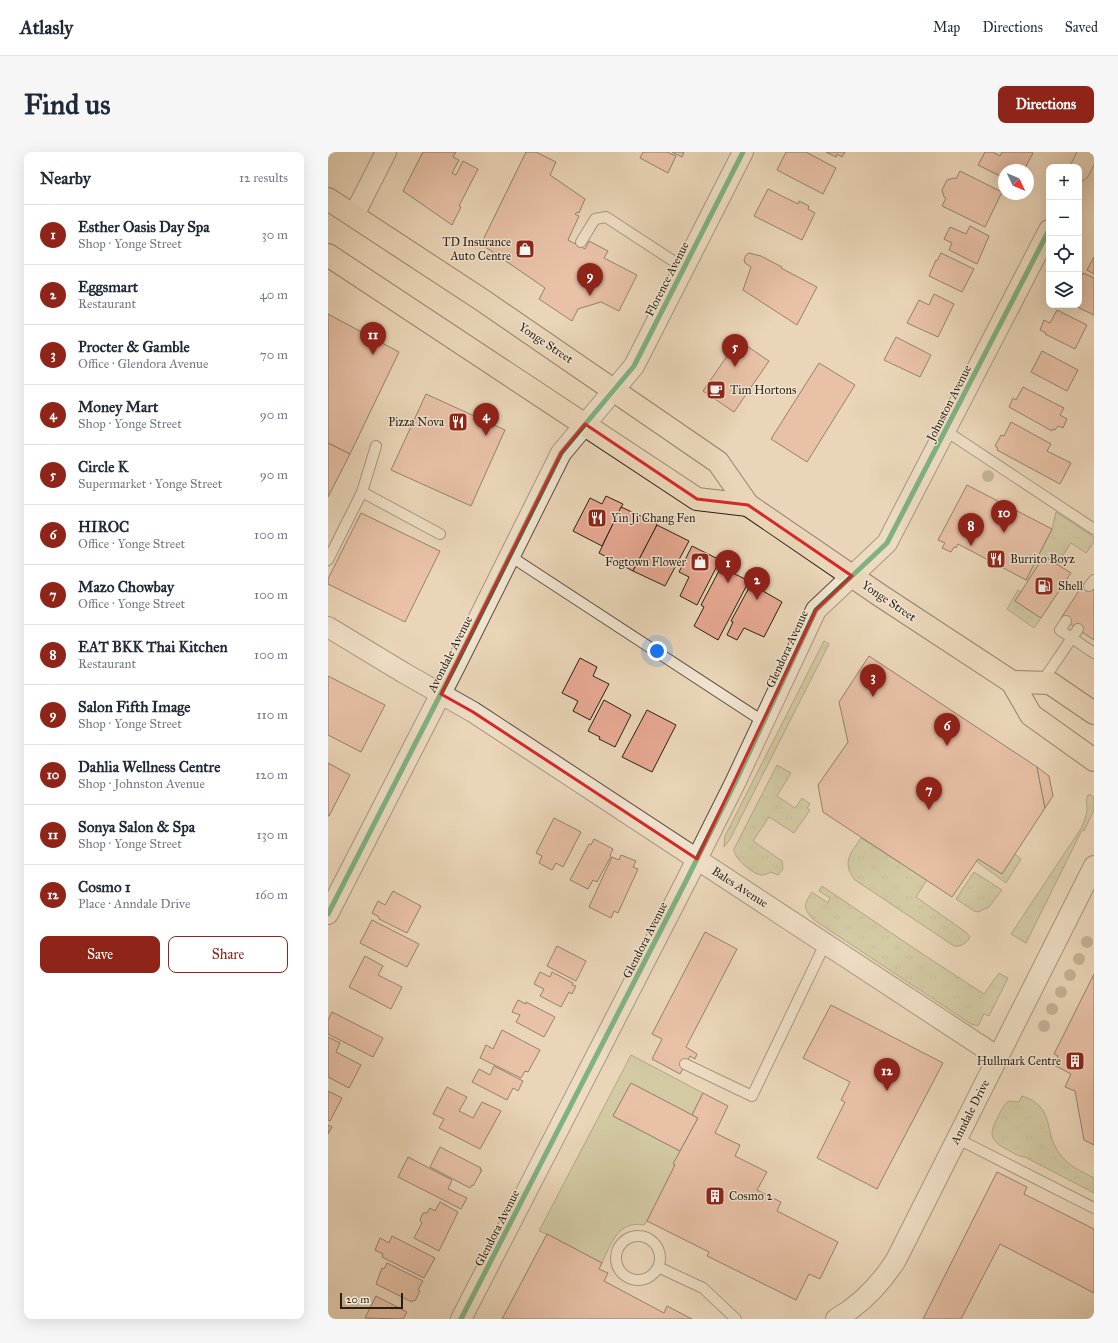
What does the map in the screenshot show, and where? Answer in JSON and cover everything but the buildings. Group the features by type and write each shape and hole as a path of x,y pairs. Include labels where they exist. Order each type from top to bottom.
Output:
{"main road":[{"name":"Yonge Street","path":"328,199 614,390 718,462 748,505 1012,682 1031,716 1094,760"},
{"name":"Yonge Street","path":"328,255 591,416 698,499 748,505"},
{"path":"1012,682 1050,683 1094,713"}],"street":[{"path":"354,215 386,152"},
{"name":"Florence Avenue","path":"591,416 634,366 743,152"},
{"path":"1082,165 1089,152"},
{"name":"Johnston Avenue","path":"852,576 888,543 1046,236"},
{"name":"Avondale Avenue","path":"328,914 441,694 561,453 591,416"},
{"name":"Glendora Avenue","path":"461,1319 697,859 764,722 816,610 852,576"},
{"name":"Bales Avenue","path":"328,626 404,673 473,712 998,1057"},
{"name":"Anndale Drive","path":"836,1319 860,1303 874,1291 896,1260 1094,866"}],"lane":[{"path":"581,242 595,219 606,217 684,268"},
{"path":"946,431 1094,529"},
{"path":"328,560 362,492 376,446"},
{"path":"362,492 440,534"},
{"path":"510,556 764,722"},
{"path":"1066,622 1060,630 1094,653"},
{"path":"1042,682 1078,629"},
{"path":"1085,647 1091,638"},
{"path":"685,1064 752,1096 825,944"},
{"path":"956,1138 1094,1208"},
{"path":"639,1236 647,1238 654,1243 659,1250 660,1259 658,1267 653,1274 645,1279 637,1280 628,1278 621,1273 617,1266 617,1249 630,1237 639,1236"},
{"path":"658,1267 703,1288 736,1319"}],"highlighted area":[{"path":"585,424 697,499 748,505 852,576 816,610 697,859 473,712 441,694 561,453"}],"green space":[{"path":"1056,512 1094,537 1094,542 1086,553 1071,543 1057,564 1044,556 1029,580 1026,580 1052,529"},
{"path":"1018,590 1021,592 1015,601 1041,618 1034,628 1007,609"},
{"path":"824,641 829,644 730,839 724,847 725,836"},
{"path":"777,765 791,773 777,796 795,808 802,798 810,804 807,808 810,810 794,833 769,817 753,841 782,861 783,869 778,875 771,872 761,875 753,872 744,865 737,857 734,849"},
{"path":"1088,795 1091,795 1094,798 1094,810 1084,831 1082,830 1026,943 1011,934 1082,827 1087,809 1086,800"},
{"path":"861,838 927,880 916,897 967,933 970,937 964,944 954,946 855,880 851,874 848,863 851,853"},
{"path":"1015,854 1021,859 1006,883 976,861 978,859 1002,874"},
{"path":"974,872 1002,890 989,907 978,912 956,899"},
{"path":"822,886 984,994 999,973 1008,978 989,1016 984,1014 978,1026 971,1024 814,920 806,910 806,904 812,892 828,903 830,898 819,891"},
{"path":"631,1055 703,1093 692,1115 631,1083 613,1116 680,1151 675,1165 647,1221 644,1225 635,1224 622,1230 612,1241 602,1263 539,1231"},
{"path":"1022,1096 1040,1106 1047,1120 1054,1145 1063,1158 1075,1168 1094,1178 1094,1193 1025,1157 1014,1154 997,1143 994,1139 992,1136 993,1127 1003,1106 1010,1101 1019,1102"}],"cycle path":[{"path":"328,914 456,664 561,453 634,366 743,152"},
{"path":"461,1319 686,881 735,783 816,610 887,543 1046,236"}],"place":[{"name":"TD Insurance Auto Centre","path":"525,249"},
{"name":"Salon Fifth Image","path":"590,296"},
{"name":"Sonya Salon & Spa","path":"373,355"},
{"name":"Circle K","path":"735,367"},
{"name":"Tim Hortons","path":"716,390"},
{"name":"Pizza Nova","path":"458,422"},
{"name":"Money Mart","path":"486,436"},
{"name":"Yin Ji Chang Fen","path":"597,518"},
{"name":"Dahlia Wellness Centre","path":"1004,533"},
{"name":"EAT BKK Thai Kitchen","path":"971,546"},
{"name":"Burrito Boyz","path":"996,559"},
{"name":"Fogtown Flower","path":"700,562"},
{"name":"Esther Oasis Day Spa","path":"728,583"},
{"name":"Shell","path":"1044,586"},
{"name":"Eggsmart","path":"757,600"},
{"name":"Procter & Gamble","path":"873,697"},
{"name":"HIROC","path":"947,746"},
{"name":"Mazo Chowbay","path":"929,810"},
{"name":"Hullmark Centre","path":"1075,1061"},
{"name":"Cosmo 1","path":"887,1091"},
{"name":"Cosmo 2","path":"715,1196"}]}
